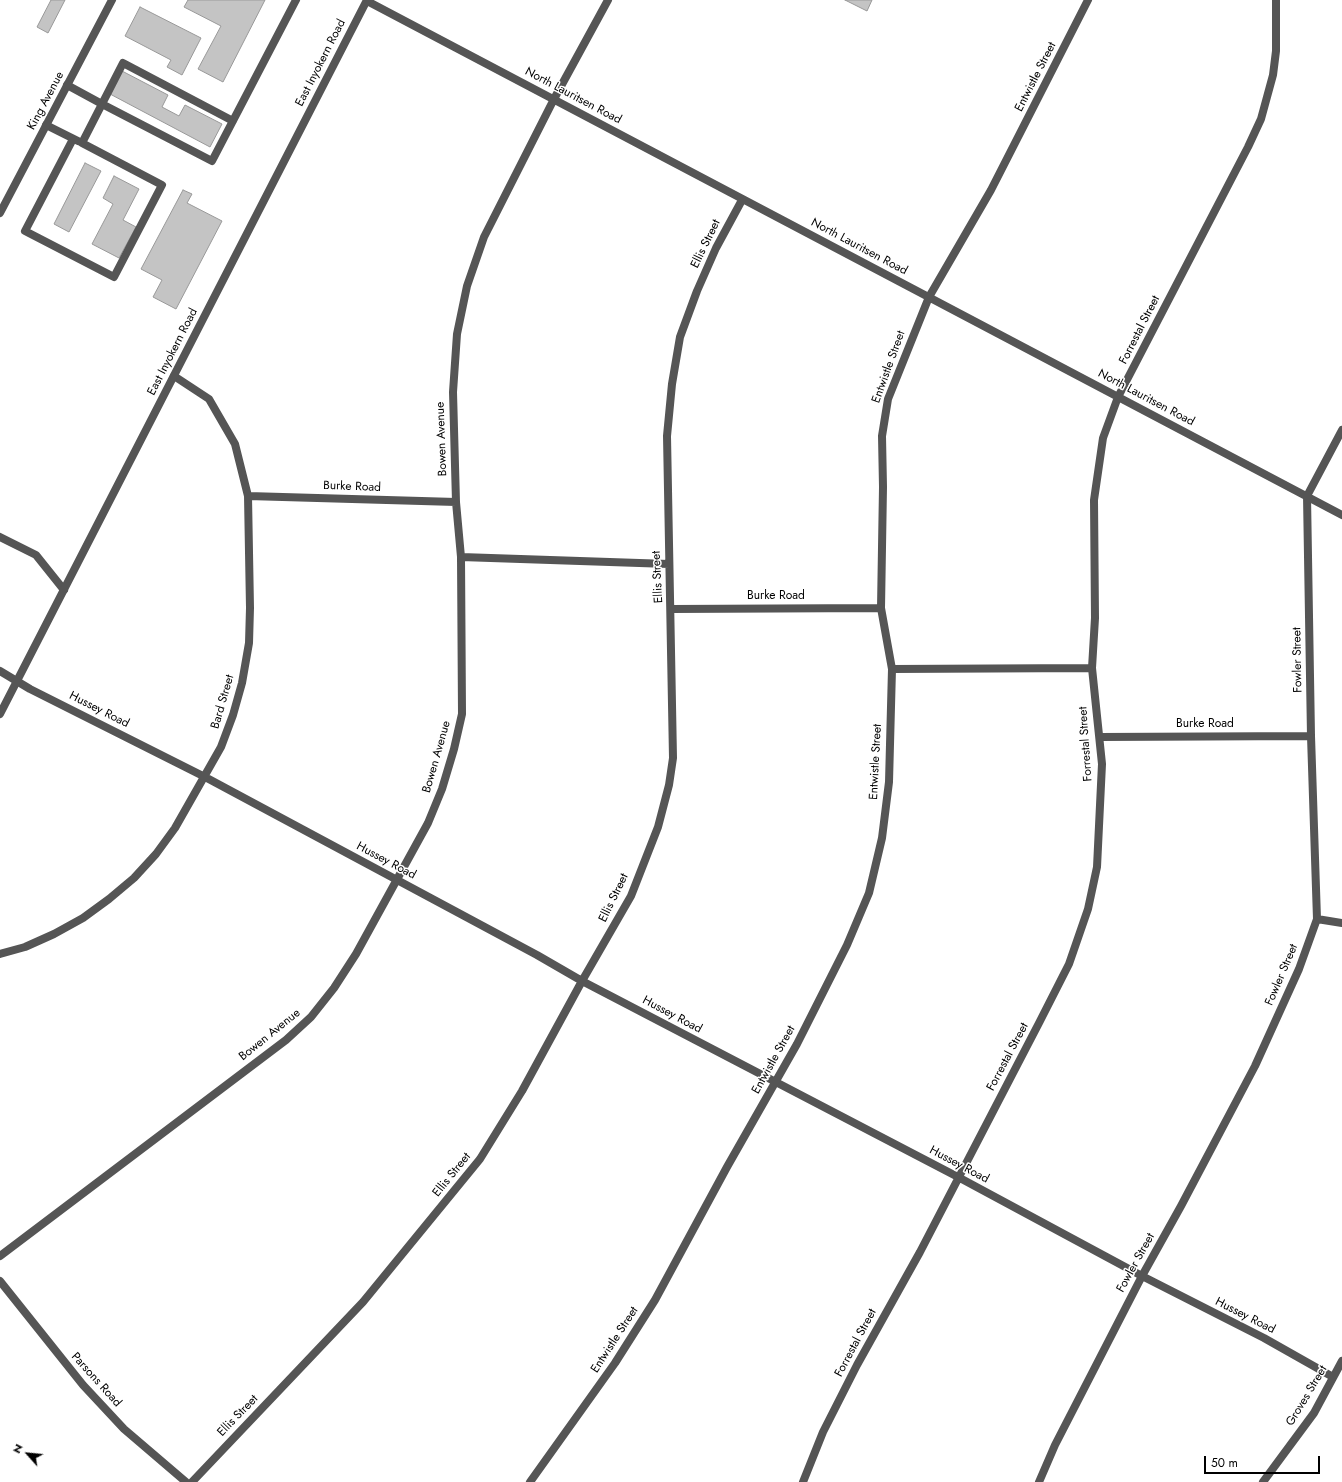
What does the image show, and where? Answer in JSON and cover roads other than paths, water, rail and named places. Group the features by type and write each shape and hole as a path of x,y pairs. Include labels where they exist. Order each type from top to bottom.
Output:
{"street":[{"name":"King Avenue","path":"0,212 112,0"},
{"path":"67,85 212,161 296,0"},
{"name":"North Lauritsen Road","path":"367,0 742,200 1342,515"},
{"name":"East Inyokern Road","path":"0,714 367,0"},
{"name":"Bowen Avenue","path":"0,1256 286,1040 311,1017 334,988 356,954 428,823 442,789 454,749 462,714 461,557 456,502 453,392 457,334 466,286 484,237 554,99 608,0"},
{"name":"Entwistle Street","path":"530,1482 615,1363 655,1300 727,1167 776,1083 848,945 869,893 882,838 889,782 892,669 881,608 883,487 882,436 888,399 929,297 991,190 1088,0"},
{"name":"Forrestal Street","path":"803,1482 823,1432 857,1365 920,1252 1068,964 1088,909 1097,867 1102,764 1092,668 1095,618 1094,500 1103,438 1118,397 1129,379 1261,119 1273,75 1276,51 1276,0"},
{"path":"82,143 122,63 233,121"},
{"path":"46,125 162,185 114,277 25,231 73,139"},
{"name":"Ellis Street","path":"192,1482 363,1302 480,1159 522,1091 582,981 631,896 658,827 669,785 673,758 667,436 672,384 680,337 697,291 716,248 742,200"},
{"name":"Bard Street","path":"0,954 25,947 54,934 83,918 134,878 156,854 175,828 221,747 233,715 242,683 248,643 250,608 248,496 235,444 209,399 174,376"},
{"name":"Fowler Street","path":"1039,1482 1055,1446 1142,1276 1181,1206 1254,1066 1299,968 1317,919 1311,736 1307,496 1342,430"},
{"name":"Burke Road","path":"248,496 456,502"},
{"path":"0,537 36,555 64,590"},
{"path":"461,557 669,564"},
{"name":"Burke Road","path":"671,609 881,608"},
{"path":"892,669 1092,668"},
{"name":"Hussey Road","path":"0,671 205,777 538,955 582,981 958,1177 1142,1276 1264,1338 1333,1377"},
{"name":"Burke Road","path":"1100,737 1311,736"},
{"path":"1317,919 1342,923"},
{"name":"Parsons Road","path":"0,1281 83,1385 124,1429 186,1482"},
{"name":"Groves Street","path":"1263,1482 1314,1413 1342,1361"}]}
